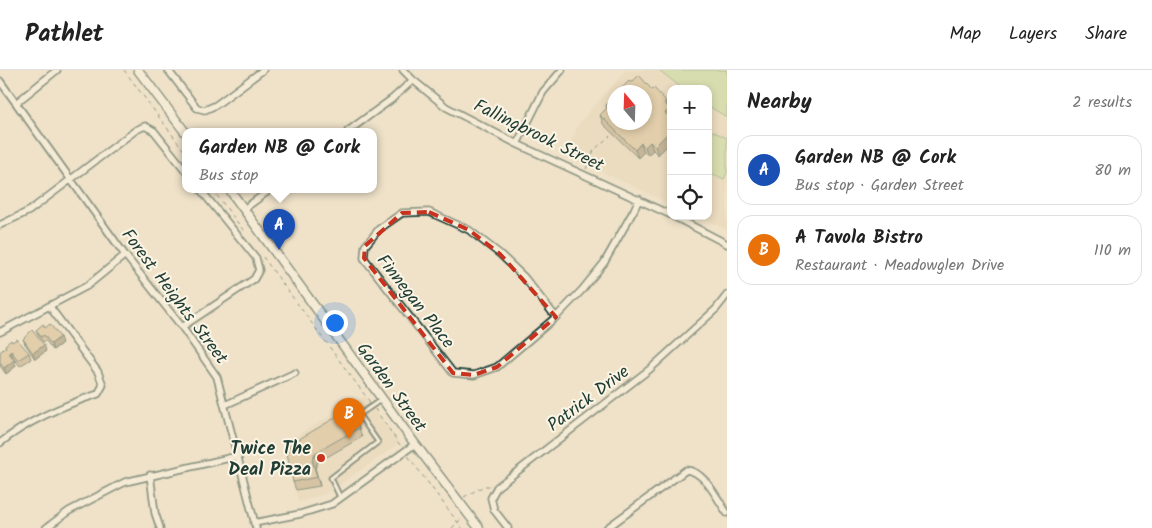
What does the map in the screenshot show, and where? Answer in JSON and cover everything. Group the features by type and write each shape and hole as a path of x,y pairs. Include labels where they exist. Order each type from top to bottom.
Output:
{"street":[{"path":"16,103 58,70"},
{"path":"138,70 182,128"},
{"path":"168,70 197,108 205,110 216,106 263,70"},
{"name":"Fallingbrook Street","path":"403,70 412,80 446,107 518,144 667,213"},
{"path":"518,144 544,92 562,70"},
{"path":"352,128 392,99 412,80"},
{"name":"Forest Heights Street","path":"0,81 217,377 255,526"},
{"path":"0,226 28,211 136,130 145,126 154,131 182,166"},
{"path":"182,327 254,280 259,270 256,258 203,193"},
{"name":"Garden Street","path":"232,193 415,444 479,528"},
{"path":"244,209 266,193"},
{"name":"Finnegan Place","path":"556,317 524,278 500,254 469,230 429,212 402,213 379,229 365,246 364,258 453,373 474,375 497,367 556,317 582,290 604,262 639,199"},
{"name":"Fallingbrook Street","path":"680,220 727,244"},
{"path":"0,332 87,286 125,254"},
{"name":"Patrick Drive","path":"497,487 650,369 716,309 727,295"},
{"path":"0,443 10,435 69,404 98,394 103,385 98,372 50,307"},
{"path":"225,405 295,373"},
{"path":"255,526 332,504 415,444"},
{"path":"46,528 69,511 125,482 238,456"},
{"path":"607,528 686,470 693,470 702,478 727,513"},
{"path":"150,475 155,513 160,528"},
{"path":"497,487 491,498 494,510 508,528"}],"lane":[{"path":"351,418 359,415 382,399"},
{"path":"340,497 330,478 378,442 359,415"}],"path":[{"path":"124,70 182,148"},
{"path":"583,174 594,150 610,136"},
{"path":"215,193 248,238"},
{"path":"259,252 462,528"},
{"path":"459,500 484,486 497,487"},
{"path":"452,528 468,512"}],"highlighted area":[{"path":"429,212 469,230 500,254 556,317 497,367 474,375 453,373 364,258 365,246 402,213"}],"shaded area":[{"path":"626,70 659,70 678,85 667,85 667,202 565,155 579,123 607,91 607,130 652,130 652,85 613,85"},
{"path":"712,108 727,117 727,230 706,220 712,220"},
{"path":"365,396 400,443 333,489 322,495 298,502 284,443"}],"green space":[{"path":"659,70 727,70 727,117 712,108 712,85 678,85"},
{"path":"712,131 727,138 727,173 724,179 712,174"}],"building":[{"path":"639,75 648,85 625,85 629,81 631,83"},
{"path":"654,88 666,101 664,103 667,106 665,113 667,115 667,134 655,146 650,142 645,147 641,143 635,150 615,130 652,130 652,90"},
{"path":"607,108 607,122 600,115"},
{"path":"43,324 45,328 50,324 60,337 51,344 44,335 41,337 36,330"},
{"path":"32,330 44,345 33,353 23,339"},
{"path":"17,339 29,353 18,360 11,351 9,353 14,360 4,368 0,363 0,352 11,340 12,342"},
{"path":"345,412 351,414 359,428 315,453 312,460 317,477 293,482 287,453 292,450 289,445"}],"place":[{"name":"Garden NB @ Cork","path":"279,250"},
{"name":"A Tavola Bistro","path":"349,439"},
{"name":"Twice The Deal Pizza","path":"321,458"}]}
